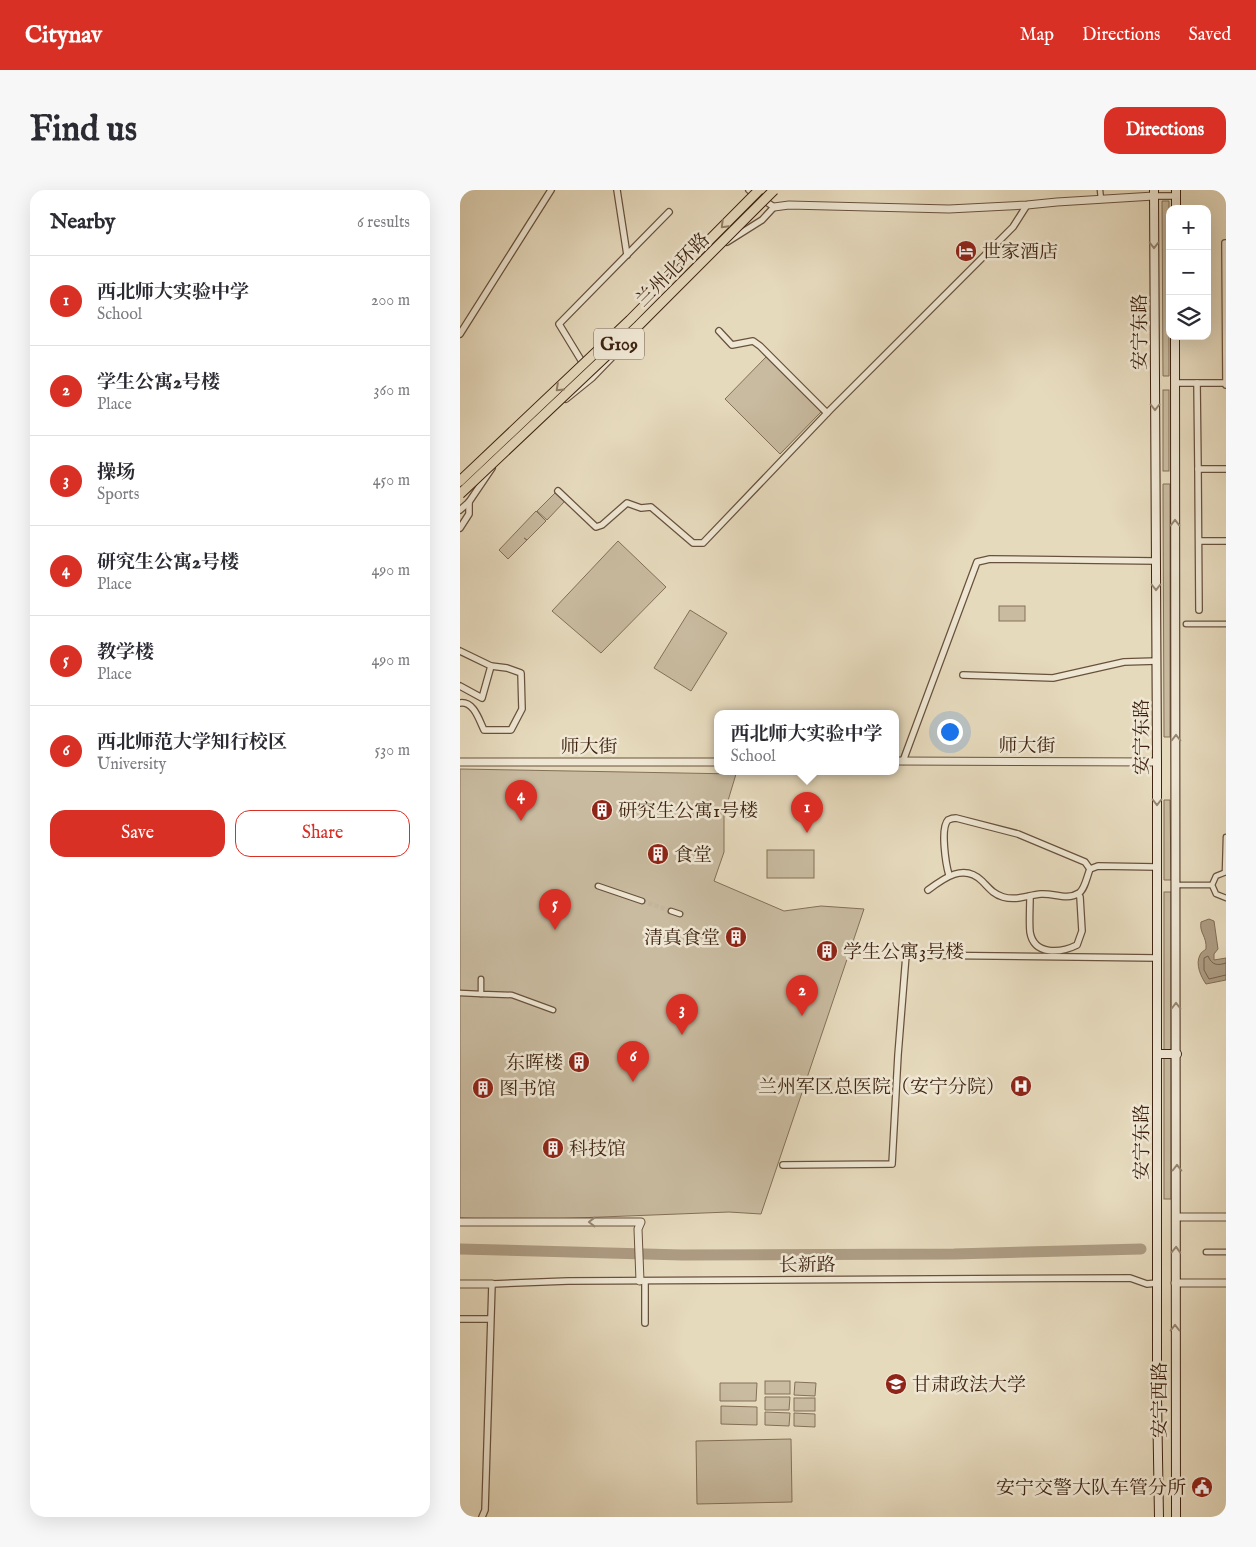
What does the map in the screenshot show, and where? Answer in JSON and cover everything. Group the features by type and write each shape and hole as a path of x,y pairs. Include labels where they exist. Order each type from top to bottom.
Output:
{"highway":[{"name":"兰州北环路","path":"460,480 623,326 759,190"},
{"name":"兰州北环路","path":"460,494 639,325 774,190"}],"main road":[{"name":"安宁东路","path":"1154,193 1157,661 1157,1283"},
{"name":"安宁东路","path":"1175,340 1177,1054 1175,1283"},
{"path":"1157,1054 1177,1054"},
{"name":"安宁西路","path":"1157,1283 1159,1517"},
{"name":"安宁西路","path":"1175,1283 1176,1517"}],"street":[{"path":"460,334 551,190"},
{"path":"617,190 627,255"},
{"path":"749,190 774,207"},
{"path":"1100,190 1101,199"},
{"path":"460,510 469,502 490,470 518,440 592,378 728,240 762,220 774,207 789,205 949,209 1027,206 1154,193 1176,193"},
{"path":"558,491 596,527 602,526 627,503 641,508 651,507 693,543 702,543 827,413 1013,227 1027,206"},
{"path":"592,378 559,324 669,212"},
{"path":"1175,383 1226,384 1225,243"},
{"path":"719,331 732,344 753,341 760,346 827,413"},
{"path":"1197,383 1199,610"},
{"path":"1198,469 1226,469"},
{"path":"460,528 469,514 469,502"},
{"path":"1199,541 1226,541"},
{"path":"899,761 977,562 990,559 1156,561"},
{"path":"1186,624 1226,624"},
{"path":"460,651 490,666 507,668 521,673 522,709 511,730 484,730 470,705 460,703"},
{"path":"963,675 1053,678 1124,662 1157,661"},
{"path":"460,686 482,698 490,666"},
{"name":"师大街","path":"899,761 1157,762"},
{"name":"师大街","path":"460,762 714,762"},
{"path":"949,875 945,861 945,830 947,822 950,819 956,818 1018,834 1086,862 1090,869"},
{"path":"1226,837 1226,872 1216,876 1212,885 1216,894 1226,898"},
{"path":"928,890 949,875 965,873 974,875 982,880 992,892 1002,897 1016,899 1045,894 1064,898 1078,894 1082,890 1090,869 1098,866 1157,867"},
{"path":"1176,885 1212,885"},
{"path":"598,886 642,901"},
{"path":"1030,896 1030,933 1036,945 1049,951 1058,951 1066,950 1078,944 1082,931 1080,897 1078,894"},
{"path":"671,911 680,914"},
{"path":"783,1165 892,1164 906,955 1157,958"},
{"path":"481,979 481,994"},
{"path":"460,993 512,995 553,1010"},
{"path":"1177,1217 1226,1217"},
{"path":"460,1222 640,1222 638,1229 646,1323"},
{"path":"1206,1252 1226,1252"},
{"name":"长新路","path":"492,1284 642,1281 1130,1278 1147,1284 1157,1283"},
{"path":"1175,1283 1226,1282"},
{"path":"460,1284 492,1284 485,1510 482,1517"},
{"path":"460,1319 490,1319"}],"shaded area":[{"path":"1162,201 1169,201 1169,205 1166,205 1166,340 1169,340 1169,376 1163,376"},
{"path":"766,357 821,412 780,454 725,399"},
{"path":"1163,390 1169,390 1169,471 1163,471"},
{"path":"1163,484 1170,484 1170,737 1164,737"},
{"path":"556,492 565,501 547,520 537,511"},
{"path":"536,511 546,521 508,559 499,550"},
{"path":"618,541 666,587 601,653 552,611"},
{"path":"999,606 1025,606 1025,621 999,621"},
{"path":"690,610 727,633 691,691 654,668"},
{"path":"460,769 736,775 724,814 724,852 714,881 784,911 821,906 864,909 761,1214 729,1212 525,1220 460,1218"},
{"path":"1164,800 1170,800 1171,880 1164,880"},
{"path":"767,850 814,850 814,878 767,878"},
{"path":"1164,892 1171,892 1171,1199 1164,1199"},
{"path":"765,1381 790,1381 790,1394 765,1394"},
{"path":"795,1382 816,1383 815,1396 794,1395"},
{"path":"720,1383 757,1383 756,1401 720,1401"},
{"path":"765,1397 790,1397 789,1410 765,1410"},
{"path":"794,1398 815,1398 815,1411 794,1411"},
{"path":"721,1406 757,1407 757,1425 721,1424"},
{"path":"765,1412 790,1413 789,1426 765,1425"},
{"path":"794,1413 815,1414 815,1427 794,1426"},
{"path":"791,1439 792,1502 697,1504 696,1441"}],"water":[{"path":"1209,919 1214,921 1218,949 1214,954 1214,960 1226,958 1226,980 1206,984 1198,962 1200,954 1206,949 1201,922"}],"waterway":[{"path":"460,1249 682,1255 954,1254 1141,1249"}],"tunnel":[{"path":"642,901 671,911"}],"place":[{"name":"世家酒店","path":"966,251"},
{"name":"研究生公寓1号楼","path":"602,810"},
{"name":"研究生公寓2号楼","path":"521,821"},
{"name":"西北师大实验中学","path":"807,833"},
{"name":"食堂","path":"658,854"},
{"name":"教学楼","path":"555,930"},
{"name":"清真食堂","path":"736,937"},
{"name":"学生公寓3号楼","path":"827,951"},
{"name":"学生公寓2号楼","path":"802,1016"},
{"name":"操场","path":"682,1035"},
{"name":"东晖楼","path":"579,1062"},
{"name":"西北师范大学知行校区","path":"633,1082"},
{"name":"兰州军区总医院（安宁分院）","path":"1021,1086"},
{"name":"图书馆","path":"483,1088"},
{"name":"科技馆","path":"553,1148"},
{"name":"甘肃政法大学","path":"896,1384"},
{"name":"安宁交警大队车管分所","path":"1202,1487"}]}
